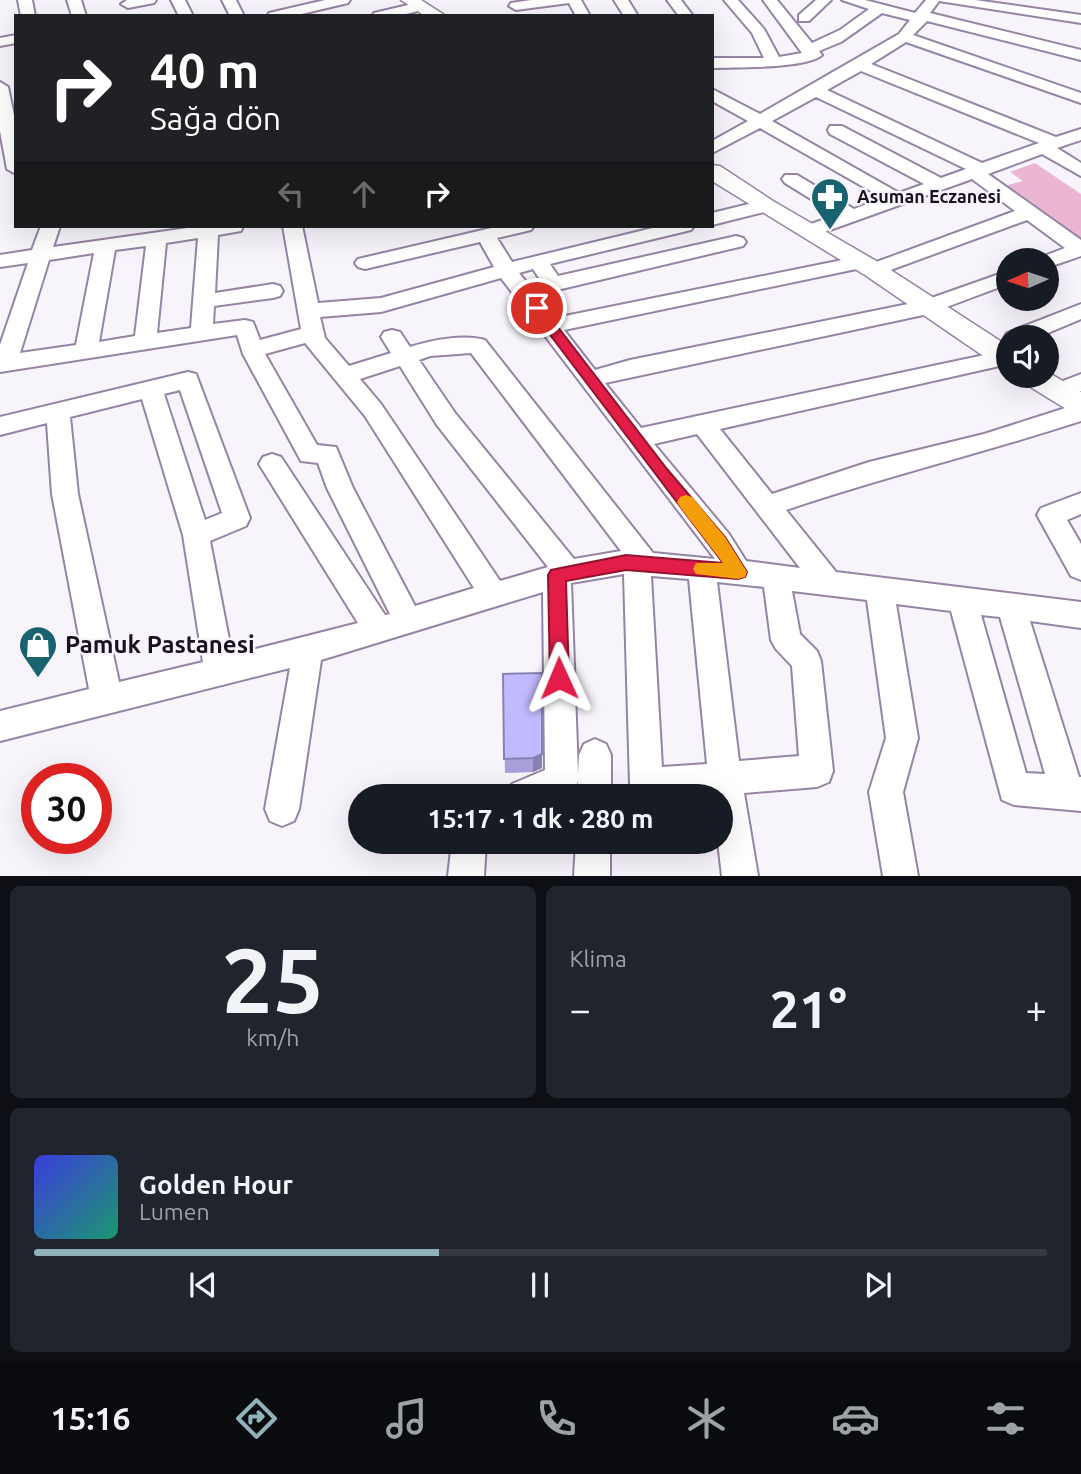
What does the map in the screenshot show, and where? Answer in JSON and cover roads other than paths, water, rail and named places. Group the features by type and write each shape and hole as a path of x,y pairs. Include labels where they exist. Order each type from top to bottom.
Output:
{"main road":[{"path":"414,2 435,14"},
{"path":"715,176 868,266 928,307 996,343"}],"street":[{"path":"129,7 149,0"},
{"path":"283,14 343,0"},
{"path":"516,6 564,0"},
{"path":"731,0 759,32 774,62"},
{"path":"714,60 774,62 814,55 806,49 770,0"},
{"path":"804,18 824,0"},
{"path":"849,0 1081,55"},
{"path":"714,147 816,91 904,37 933,0"},
{"path":"945,0 1081,19"},
{"path":"384,14 414,2"},
{"path":"806,49 820,46 846,32 880,8"},
{"path":"904,37 1081,98"},
{"path":"860,65 1049,145 1081,171"},
{"path":"0,87 14,159"},
{"path":"816,91 978,171 1080,249 1059,257"},
{"path":"714,94 897,199"},
{"path":"863,113 836,130 939,184"},
{"path":"809,231 1081,134"},
{"path":"792,179 851,215"},
{"path":"714,219 765,206"},
{"path":"551,326 868,266 1030,212"},
{"path":"49,228 3,364 245,327 252,350 310,454 327,454 340,488 408,621"},
{"path":"0,261 234,228"},
{"path":"292,228 314,340 373,410 494,595"},
{"path":"365,263 516,228"},
{"path":"252,350 311,322 538,261 676,228"},
{"path":"202,333 208,231"},
{"path":"485,236 507,271 635,439 719,542 738,572"},
{"path":"145,342 157,238"},
{"path":"538,261 553,284 736,243"},
{"path":"86,350 106,245"},
{"path":"590,379 629,368 928,307 996,281"},
{"path":"204,301 273,291"},
{"path":"1052,325 1081,311"},
{"path":"345,376 398,347 429,349 477,345 641,564 646,785 817,771 806,661 786,640 776,576"},
{"path":"398,347 446,419 563,574 562,780 552,784"},
{"path":"635,439 703,425 996,350"},
{"path":"0,426 188,380 237,518 197,535"},
{"path":"150,389 197,535 220,671"},
{"path":"58,412 65,494 107,700"},
{"path":"767,506 869,472 985,443 1081,412"},
{"path":"703,425 828,583"},
{"path":"272,464 378,630"},
{"path":"1081,502 1050,515 1081,568"},
{"path":"0,726 308,650 563,574 641,564 776,576 1081,615"},
{"path":"702,569 725,779 740,876"},
{"path":"880,590 902,738 886,792 901,876"},
{"path":"962,601 1014,788 1074,793 1012,608"},
{"path":"282,809 308,650"},
{"path":"594,784 595,755"},
{"path":"466,876 468,854"},
{"path":"592,876 593,854"}],"place":[{"name":"Asuman Eczanesi","path":"830,231"},
{"name":"Pamuk Pastanesi","path":"38,679"}]}
